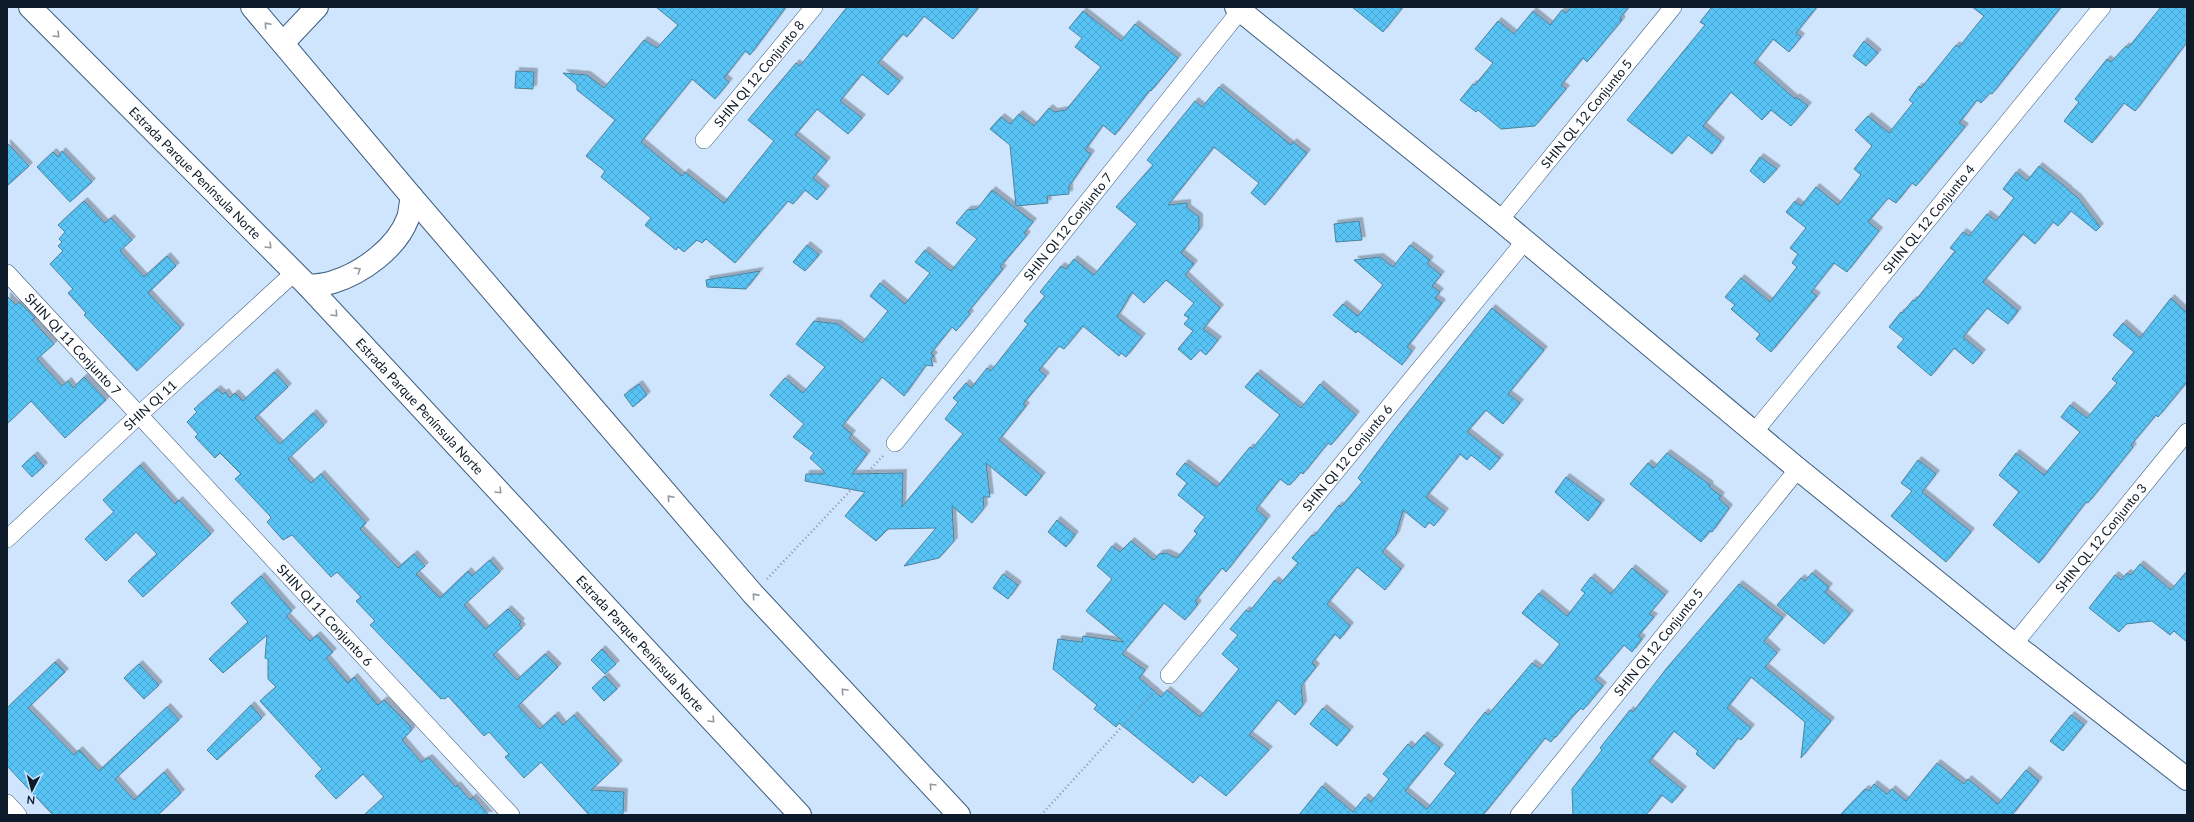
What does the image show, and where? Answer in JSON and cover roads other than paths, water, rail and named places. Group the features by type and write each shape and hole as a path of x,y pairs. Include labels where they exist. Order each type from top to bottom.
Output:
{"main road":[{"name":"Estrada Parque Península Norte","path":"30,7 302,279 800,815"},
{"path":"252,7 412,198 753,594 959,815"},
{"path":"283,43 316,7"},
{"path":"1240,8 1500,220 1755,431 1798,469 2014,644 2187,779"},
{"path":"302,279 332,282 355,272 376,258 398,237 408,218 412,198"}],"street":[{"name":"SHIN QI 12 Conjunto 8","path":"704,140 814,7"},
{"name":"SHIN QL 12 Conjunto 5","path":"1500,220 1673,7"},
{"name":"SHIN QL 12 Conjunto 4","path":"1755,431 2102,7"},
{"name":"SHIN QI 12 Conjunto 7","path":"895,443 1240,8"},
{"name":"SHIN QI 12 Conjunto 6","path":"1169,675 1525,241"},
{"name":"SHIN QI 11 Conjunto 7","path":"7,273 140,414"},
{"name":"SHIN QI 11","path":"7,539 140,414 302,279"},
{"name":"SHIN QI 11 Conjunto 6","path":"140,414 511,815"},
{"name":"SHIN QL 12 Conjunto 3","path":"2014,644 2187,432"},
{"name":"SHIN QI 12 Conjunto 5","path":"1519,815 1798,469"},
{"path":"7,803 18,815"}]}
